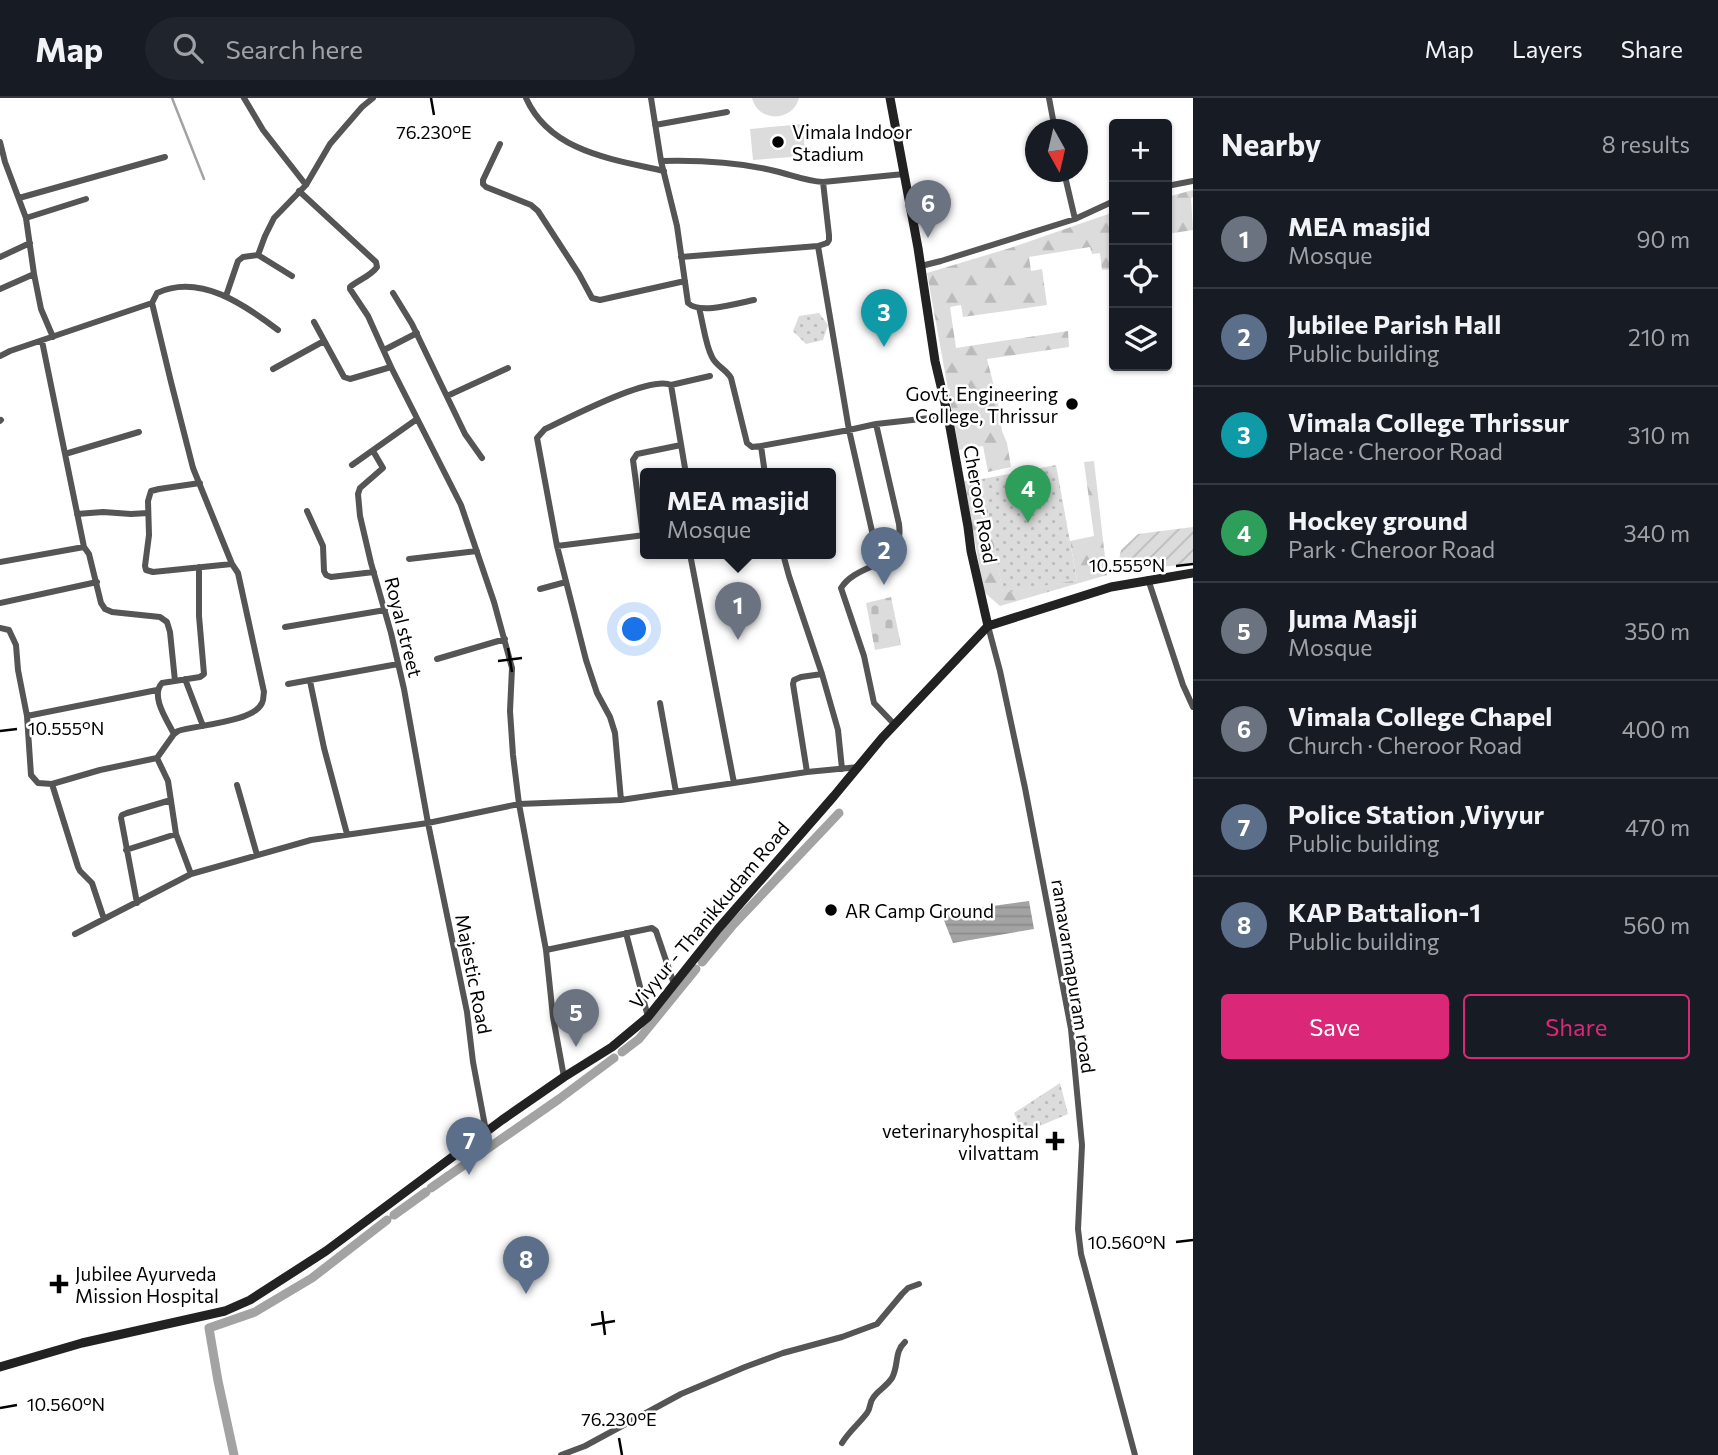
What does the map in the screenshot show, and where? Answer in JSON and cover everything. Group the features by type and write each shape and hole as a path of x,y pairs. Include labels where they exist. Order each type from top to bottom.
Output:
{"main road":[{"name":"Cheroor Road","path":"890,98 921,266 935,361 988,626"},
{"name":"Viyyur - Thanikkudam Road","path":"0,1367 82,1343 225,1311 250,1300 326,1251 486,1131 612,1047 648,1017 727,920 895,725 988,626 1102,589 1193,573"}],"street":[{"path":"244,98 263,130 306,185"},
{"path":"258,255 274,218 306,185 330,144 373,98"},
{"path":"526,98 531,110 553,133 574,147 664,171"},
{"path":"651,98 661,161 677,226 688,303 699,308 754,300"},
{"path":"1049,98 1053,119"},
{"path":"655,125 727,112"},
{"path":"0,142 26,218 41,309 53,337"},
{"path":"500,144 483,184 531,205 538,211 592,298 600,300 685,281"},
{"path":"19,198 165,157"},
{"path":"661,161 731,163 823,183 904,174"},
{"path":"0,181 10,177"},
{"path":"1172,185 1193,181"},
{"path":"1067,182 1075,219"},
{"path":"681,257 818,246 827,243 829,221 823,183"},
{"path":"299,191 376,262 377,268 350,289 368,316 461,505 505,639 512,668 510,711 519,804 564,1077"},
{"path":"26,218 86,199"},
{"path":"921,266 1075,219 1109,203"},
{"path":"0,257 30,243"},
{"path":"818,246 849,430 879,562"},
{"path":"226,296 238,261 243,257 258,255 292,276"},
{"path":"0,289 34,274"},
{"path":"0,628 9,630 16,645 27,716 31,775 38,783 52,784 157,758 174,734 185,729 233,720 253,711 262,703 264,692 238,573 232,564 187,447 152,303 157,293 168,288 201,288 226,296 278,330"},
{"path":"393,293 417,333 465,434 482,458"},
{"path":"0,356 152,303"},
{"path":"699,308 711,356 716,364 729,373 747,443 752,447 876,424 948,416"},
{"path":"314,322 344,377 350,379 391,367"},
{"path":"384,350 417,333"},
{"path":"42,341 84,547 89,554 101,603 105,610 111,612 160,617 167,622 175,681"},
{"path":"273,369 324,341"},
{"path":"447,396 508,368"},
{"path":"621,800 615,733 586,660 557,546 537,442 545,429 630,390 665,382 671,385 710,376"},
{"path":"671,385 685,468"},
{"path":"352,465 417,419"},
{"path":"876,424 900,524 900,535 896,551 844,583 841,588 864,656 874,703 895,725"},
{"path":"65,454 139,432"},
{"path":"640,508 633,460 638,454 681,446"},
{"path":"761,446 764,468"},
{"name":"Royal street","path":"373,451 383,468 360,488 360,516 398,664 428,823"},
{"path":"200,484 153,490 149,496 146,570 153,572 232,564"},
{"path":"307,511 323,546 326,575 331,577 374,572"},
{"path":"77,514 148,513"},
{"path":"557,546 640,536"},
{"path":"0,562 84,547"},
{"path":"408,559 477,551"},
{"path":"691,559 734,783"},
{"path":"784,559 838,730 842,769"},
{"path":"174,734 163,712 157,690 162,682 200,677 205,671 199,616 199,567"},
{"path":"1148,579 1183,685 1193,707"},
{"path":"0,603 96,582"},
{"path":"540,589 566,582"},
{"path":"285,628 385,610"},
{"name":"ramavarmapuram road","path":"988,626 1025,788 1071,1029 1082,1145 1079,1243 1135,1455"},
{"path":"437,659 505,639"},
{"path":"288,684 398,664"},
{"path":"807,772 793,684 797,678 822,674"},
{"path":"185,679 203,726"},
{"path":"310,681 324,748 347,834"},
{"path":"1183,685 1193,682"},
{"path":"27,716 157,690"},
{"path":"660,704 676,792"},
{"path":"157,758 168,780 176,834 191,874"},
{"path":"75,934 191,874 312,840 428,823 519,804 621,800 807,772 859,767"},
{"path":"52,784 78,867 92,883 104,919"},
{"path":"237,785 257,855"},
{"path":"137,903 121,823 122,815 171,800"},
{"name":"Majestic Road","path":"428,823 467,1012 486,1131"},
{"path":"126,850 176,834"},
{"path":"545,950 647,928 654,929 674,984"},
{"path":"626,933 648,1017"},
{"path":"561,1455 585,1446 681,1394 744,1367 877,1325 908,1288 919,1284"},
{"path":"842,1443 867,1414 874,1395 881,1391 893,1375 899,1349 905,1342"}],"green space":[{"path":"752,98 799,98 790,112 776,116 761,112"},
{"name":"Vimala Indoor Stadium","path":"803,124 805,156 753,160 750,129"},
{"path":"1193,190 1193,230 1172,233 1172,196"},
{"path":"1109,214 1109,269 1102,270 1100,253 1092,254 1090,247 1029,257 1031,271 1042,269 1047,305 963,317 961,305 950,307 956,348 1068,331 1069,347 987,359 1011,467 988,472 983,446 959,450 927,273"},
{"path":"819,313 828,325 823,340 806,344 793,331 799,316"},
{"path":"1094,461 1107,575 1000,606 984,592 964,481 982,479 1003,593 1077,580 1070,541 1094,536 1084,462"},
{"path":"1056,465 1077,580 1003,594 982,479"},
{"path":"1193,527 1193,563 1116,573 1121,550 1138,534"},
{"path":"891,597 901,645 875,650 866,603"},
{"path":"1060,1083 1068,1114 1023,1133 1014,1113"}],"shaded area":[{"path":"1029,901 1034,929 953,943 941,913"}],"waterway":[{"path":"172,98 204,179"},
{"path":"702,962 732,926 839,813"},
{"path":"622,1052 639,1039 696,969"},
{"path":"431,1188 614,1058"},
{"path":"394,1215 426,1192"},
{"path":"234,1455 209,1328 255,1312 312,1278 387,1220"}],"place":[{"name":"Vimala Indoor Stadium","path":"778,142"},
{"name":"Vimala College Chapel","path":"928,238"},
{"name":"Vimala College Thrissur","path":"884,347"},
{"name":"Govt. Engineering College, Thrissur","path":"1072,404"},
{"name":"Hockey ground","path":"1028,523"},
{"name":"Jubilee Parish Hall","path":"884,585"},
{"name":"MEA masjid","path":"738,640"},
{"name":"AR Camp Ground","path":"831,910"},
{"name":"Juma Masji","path":"576,1047"},
{"name":"veterinaryhospital vilvattam","path":"1055,1141"},
{"name":"Police Station ,Viyyur","path":"469,1175"},
{"name":"Jubilee Ayurveda Mission Hospital","path":"59,1284"},
{"name":"KAP Battalion-1","path":"526,1294"}]}
